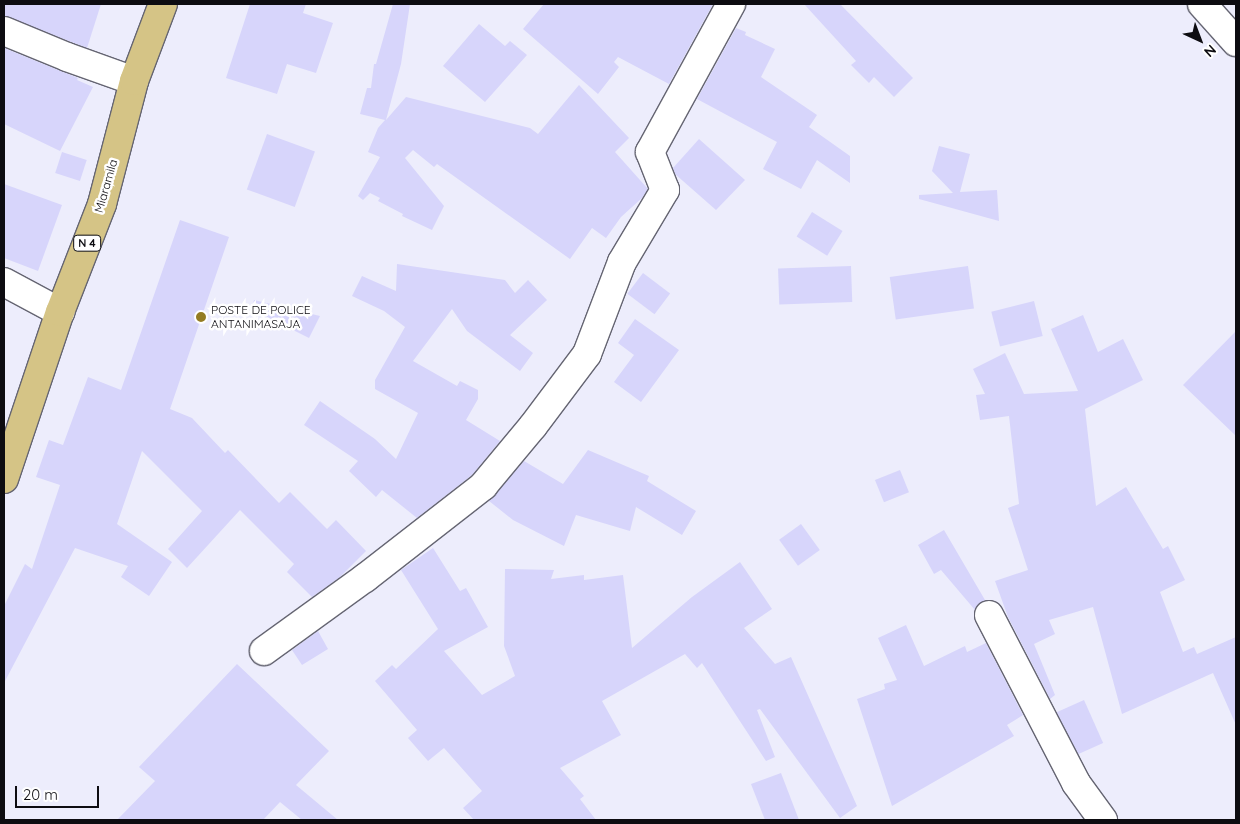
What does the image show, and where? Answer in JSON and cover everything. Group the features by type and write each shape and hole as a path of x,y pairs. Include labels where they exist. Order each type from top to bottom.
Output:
{"main road":[{"name":"Miaramila","path":"4,479 60,312 102,204 134,81 163,4"}],"street":[{"path":"264,651 365,578 482,486 533,426 587,354 622,262 665,190 650,152 731,4"},
{"path":"1202,4 1236,42"},
{"path":"4,31 134,81"},
{"path":"4,282 60,312"},
{"path":"989,615 1076,782 1103,820"}],"building":[{"path":"4,4 101,4 87,48 4,16"},
{"path":"250,4 306,4 303,13 333,23 316,73 287,64 277,94 226,78"},
{"path":"393,4 410,4 401,64 386,120 406,97 530,128 538,134 579,85 629,138 615,152 648,189 642,198 621,217 606,238 592,228 570,259 437,164 434,167 413,150 405,158 444,206 432,230 402,216 403,214 378,201 380,198 370,193 363,200 358,196 380,157 368,152 378,128 385,120 360,114 367,88 371,88 374,64 376,64"},
{"path":"544,4 713,4 669,84 618,57 614,62 619,67 598,94 523,29"},
{"path":"804,4 840,4 913,78 894,97 874,77 869,83 851,65 856,61"},
{"path":"479,24 505,46 510,41 527,55 485,102 443,66"},
{"path":"736,28 746,32 745,35 775,49 761,77 817,115 809,127 850,156 850,183 817,160 801,189 763,169 777,142 697,99"},
{"path":"4,48 78,78 77,80 93,87 60,151 4,124"},
{"path":"267,134 315,151 295,207 247,189"},
{"path":"699,139 745,180 716,210 675,174 673,168"},
{"path":"939,146 970,154 960,192 997,190 999,221 919,199 919,195 953,193 932,171"},
{"path":"62,152 87,160 80,181 55,173"},
{"path":"4,184 62,205 38,271 4,258"},
{"path":"812,212 843,231 827,256 797,237"},
{"path":"180,220 229,237 170,409 192,418 225,453 228,450 279,503 290,492 327,529 336,520 366,551 340,577 312,597 287,572 294,564 240,510 187,568 168,549 202,511 142,451 117,524 172,562 149,596 121,577 128,566 75,548 4,683 4,606 25,564 32,569 60,485 36,477 49,440 63,445 88,377 121,390"},
{"path":"397,264 505,280 515,293 528,280 547,300 510,335 533,353 520,371 467,331 452,309 413,361 457,386 460,381 478,390 478,399 466,420 500,441 472,475 417,518 382,490 376,497 349,471 358,461 304,425 320,401 375,439 396,459 418,413 375,389 375,380 405,327 384,311 352,296 362,276 396,291"},
{"path":"851,266 852,302 779,305 778,269"},
{"path":"968,266 974,309 896,320 890,277"},
{"path":"643,273 670,293 655,314 627,294"},
{"path":"254,300 320,316 309,338 251,309"},
{"path":"1034,301 1043,336 1000,347 991,312"},
{"path":"1083,315 1098,352 1123,339 1143,380 1085,409 1096,506 1126,487 1163,549 1168,546 1185,580 1160,592 1183,652 1194,647 1197,654 1236,637 1236,725 1213,673 1122,714 1093,607 1049,620 1055,634 1034,644 1055,695 1050,699 1008,617 995,581 1028,570 1008,508 1019,504 1009,416 980,420 976,395 985,394 973,369 1005,353 1024,394 1078,391 1051,329"},
{"path":"635,319 679,350 641,402 614,382 634,355 618,343"},
{"path":"1236,331 1236,436 1183,385"},
{"path":"588,450 649,476 647,481 696,511 682,535 636,507 630,531 576,515 564,546 513,520 489,501 524,461 563,484"},
{"path":"900,470 909,492 884,502 875,480"},
{"path":"801,524 820,550 798,566 779,540"},
{"path":"944,530 985,600 975,610 941,570 934,574 918,545"},
{"path":"433,548 460,591 466,588 488,627 444,651 482,695 515,676 504,646 505,569 554,570 551,579 584,575 584,580 623,575 632,648 692,597 740,562 772,609 744,628 775,664 791,657 857,806 840,818 760,709 757,710 775,757 766,761 702,663 697,668 685,654 602,701 621,735 560,768 584,796 580,799 596,820 474,820 463,808 482,791 444,748 428,761 408,738 417,730 375,681 392,665 396,669 438,629 401,570"},
{"path":"906,625 924,666 965,646 967,652 986,643 1023,715 1007,725 1014,736 892,806 857,699 885,689 884,684 897,680 878,638"},
{"path":"318,631 328,649 302,665 292,650"},
{"path":"237,664 329,751 296,785 338,820 302,820 280,802 263,820 117,820 155,781 139,767"},
{"path":"1084,700 1103,743 1076,755 1057,712"},
{"path":"781,773 799,820 765,820 751,784"}],"place":[{"name":"POSTE DE POLICE ANTANIMASAJA","path":"201,317"}]}
